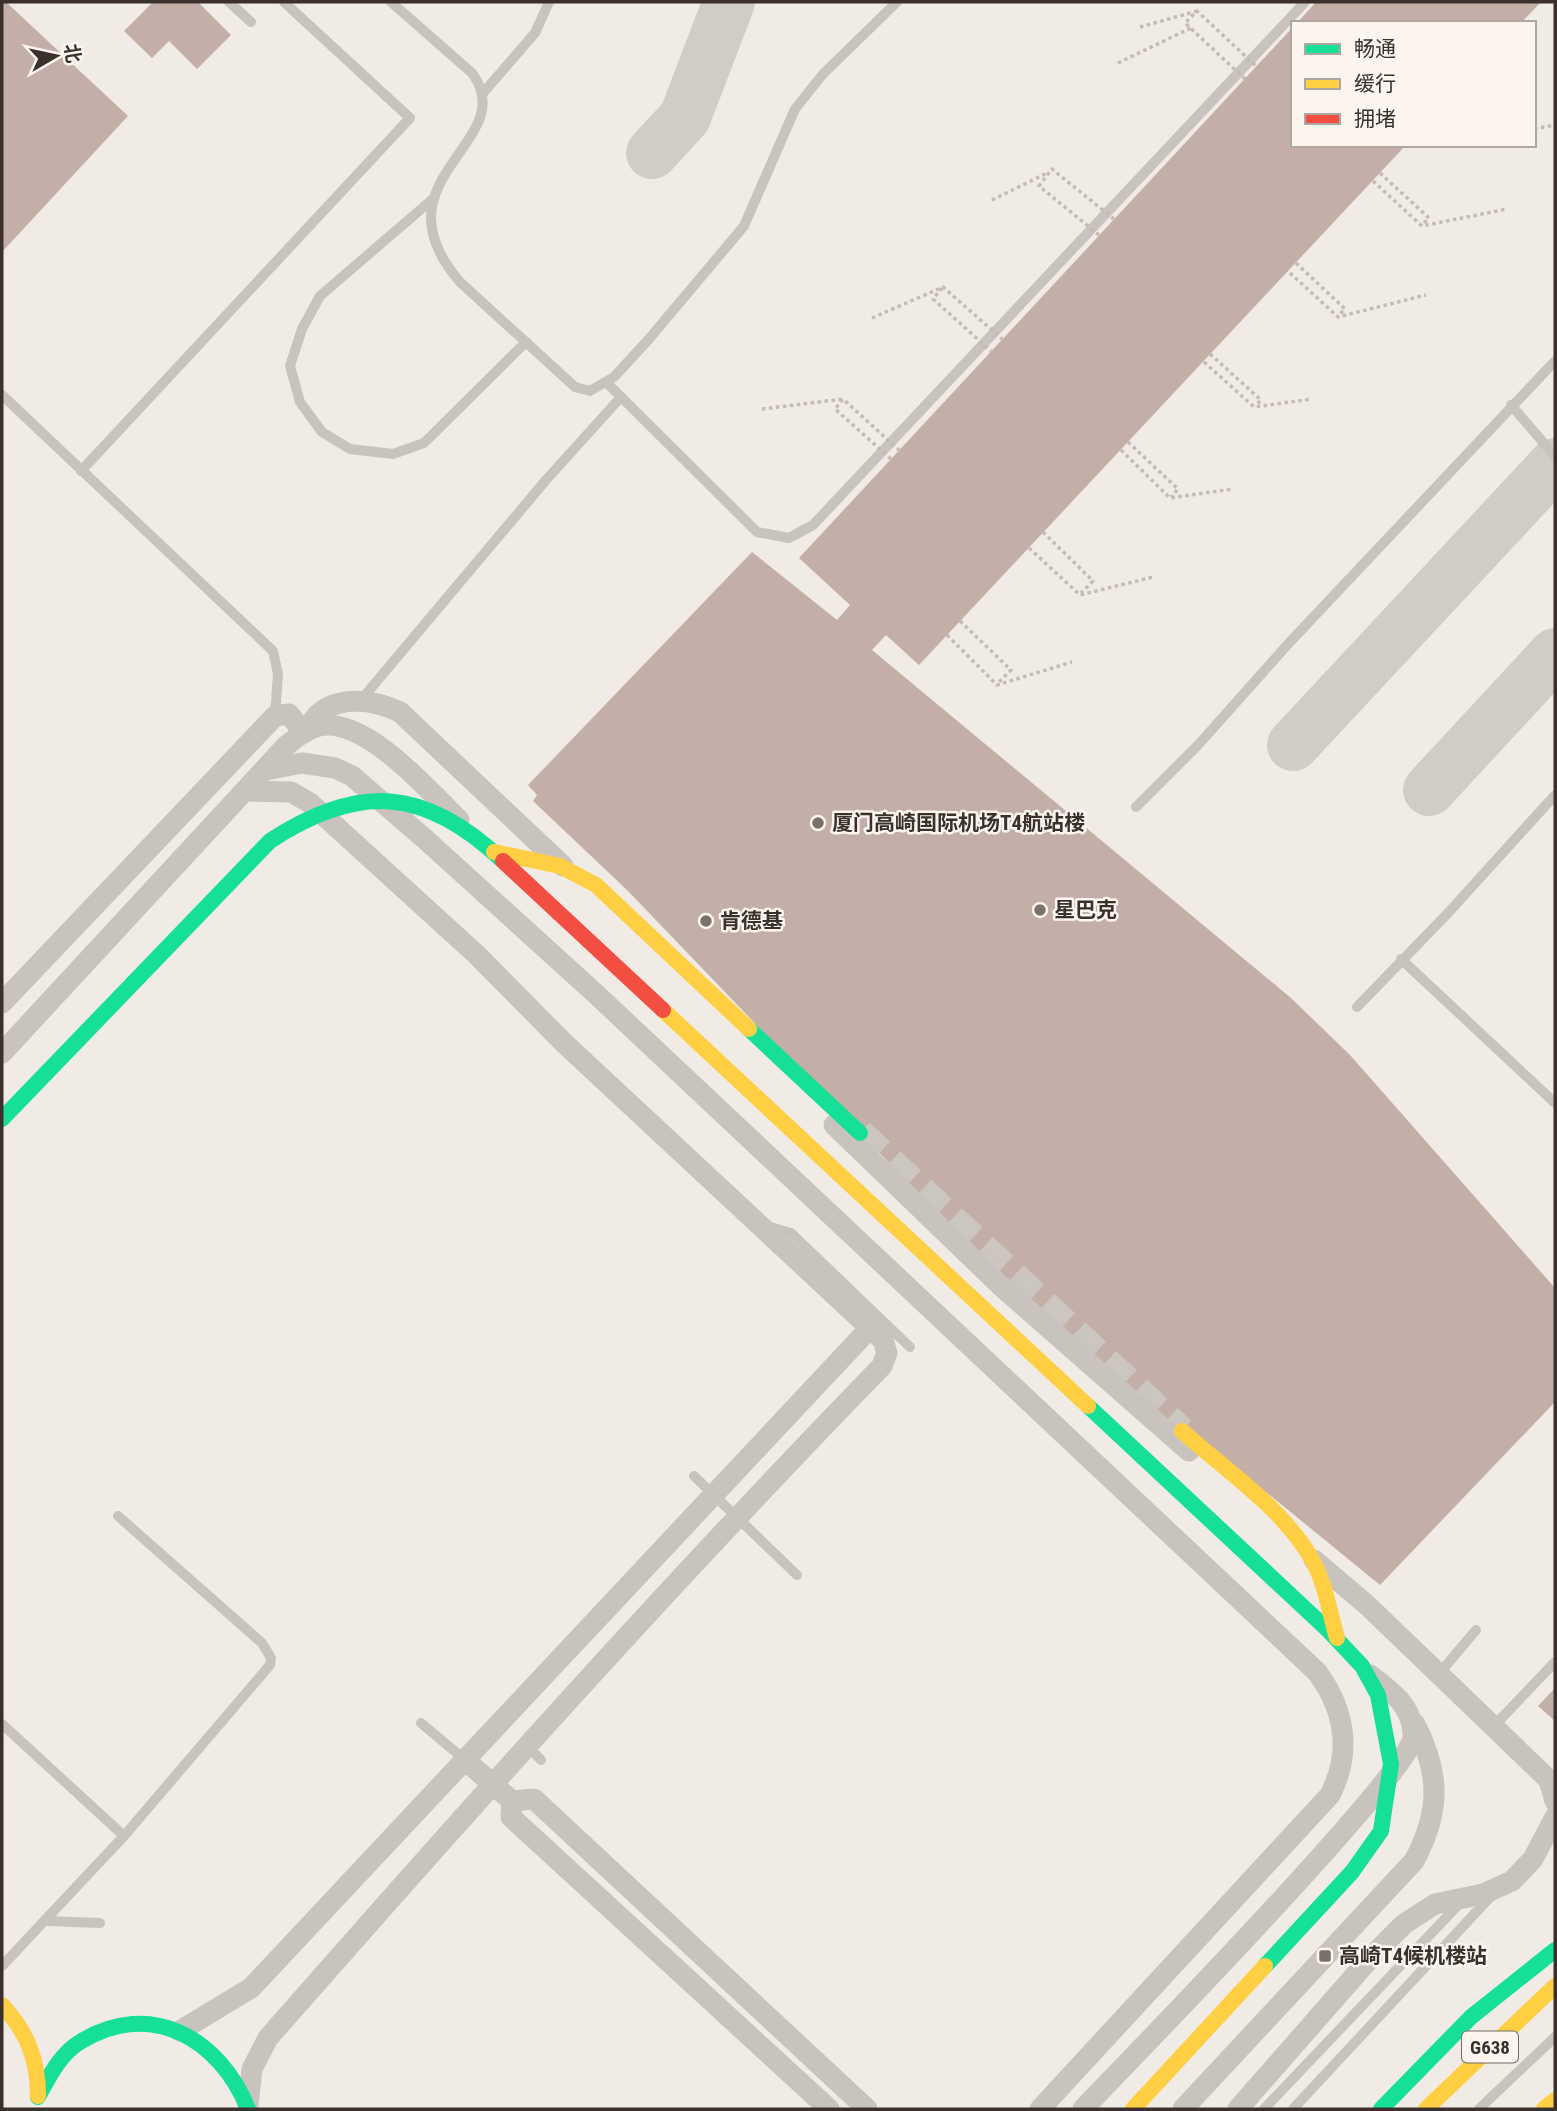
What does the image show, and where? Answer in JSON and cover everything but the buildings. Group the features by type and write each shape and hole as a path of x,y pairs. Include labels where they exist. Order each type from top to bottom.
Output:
{"main road":[{"path":"2,1119 270,841 290,826 331,807 355,801 408,802 440,813 468,830 494,852 1338,1641 1362,1666 1378,1695 1391,1764 1381,1831 1352,1872 1133,2109"},
{"path":"494,852 556,864 580,874 596,885 860,1133"},
{"path":"1182,1431 1276,1517 1308,1552 1316,1568 1338,1641"},
{"path":"1381,2109 1471,2017 1555,1950"},
{"name":"G638","path":"1426,2109 1555,1986"},
{"path":"2,2005 29,2040 38,2070 37,2103"},
{"path":"37,2103 54,2066 80,2043 111,2028 146,2024 180,2031 203,2043 223,2061 238,2082 248,2108"},
{"path":"1545,2109 1555,2100"}],"street":[{"path":"2,1053 286,746 305,732 321,710 339,703 360,702 389,707 413,723 1001,1286 1367,1605 1549,1780 1555,1801"},
{"path":"2,1003 275,716 289,714 305,732"},
{"path":"305,732 326,725 349,730 398,762 1297,1616 1401,1700 1432,1761 1435,1799 1426,1840 1414,1861 1183,2109"},
{"path":"265,770 302,763 335,768 352,776 425,839 607,1004 1307,1662 1331,1690 1339,1709 1344,1753 1340,1777 1331,1795 1040,2109"},
{"path":"245,790 290,792 310,803 468,946 564,1043 870,1328 886,1345 887,1359 525,1745 268,2038 252,2069 248,2108"},
{"path":"180,2031 251,1988 870,1328"},
{"path":"1083,2109 1361,1812 1407,1755 1414,1740 1411,1717"},
{"path":"465,1760 512,1801 534,1800 867,2109"},
{"path":"512,1801 511,1817 829,2109"},
{"path":"1238,2109 1372,1956 1404,1924 1435,1904 1483,1895 1512,1881 1533,1859 1555,1817"}],"lane":[{"path":"229,2 251,22"},
{"path":"81,471 410,118 284,2"},
{"path":"391,2 472,73 483,93 483,115 441,176 433,198 433,240 444,263 575,387 590,391 606,382 649,339 744,226 795,109 821,76 897,2"},
{"path":"483,93 535,33 549,2"},
{"path":"606,382 757,533 789,538 813,525 1305,2"},
{"path":"433,198 320,296 302,329 290,366 300,402 322,432 350,449 393,454 424,443 526,342"},
{"path":"1136,807 1199,744 1511,405 1555,361"},
{"path":"2,395 274,651 278,674 275,716"},
{"path":"360,702 546,480 621,397"},
{"path":"1511,405 1555,456"},
{"path":"1357,1007 1448,913 1555,795"},
{"path":"1401,959 1555,1103"},
{"path":"760,1225 791,1233 910,1347"},
{"path":"694,1476 797,1575"},
{"path":"2,1966 124,1836 268,1671 271,1658 262,1643 118,1516"},
{"path":"1438,1675 1476,1630"},
{"path":"1494,1726 1555,1662"},
{"path":"421,1723 465,1760"},
{"path":"2,1724 124,1836"},
{"path":"525,1745 541,1760"},
{"path":"1293,2109 1500,1887"},
{"path":"1264,2109 1467,1897"},
{"path":"47,1921 100,1923"},
{"path":"1479,2109 1555,2037"}],"path":[{"path":"1140,27 1196,11"},
{"path":"1196,11 1185,23 1245,79"},
{"path":"1196,11 1256,66"},
{"path":"1118,63 1191,28"},
{"path":"1536,129 1555,125"},
{"path":"992,200 1052,169 1114,219"},
{"path":"1049,172 1039,186 1100,235"},
{"path":"1380,173 1429,218 1422,226"},
{"path":"1373,181 1422,226"},
{"path":"1422,226 1507,209"},
{"path":"1296,263 1345,309 1338,317"},
{"path":"1290,273 1338,317"},
{"path":"872,318 943,287"},
{"path":"943,287 1002,340"},
{"path":"943,287 933,299 991,351"},
{"path":"1338,317 1426,295"},
{"path":"1210,354 1261,400 1254,407"},
{"path":"1204,362 1254,407 1312,399"},
{"path":"843,399 835,409 891,459"},
{"path":"762,409 843,399 900,450"},
{"path":"1128,442 1178,489 1170,498"},
{"path":"1121,450 1170,498"},
{"path":"1170,498 1233,489"},
{"path":"1043,532 1093,581 1080,595"},
{"path":"1029,548 1080,595"},
{"path":"1080,595 1153,577"},
{"path":"960,621 1011,670 997,685"},
{"path":"947,635 997,685"},
{"path":"997,685 1072,662"}],"taxiway":[{"path":"652,153 685,117 729,2"},
{"path":"1293,745 1555,464"},
{"path":"1429,790 1555,654"}],"tunnel":[{"path":"860,1133 1182,1431"}],"traffic: fast":[{"path":"2,1119 270,841 302,822 333,809 362,802 391,802 418,807 446,818 503,861"},
{"path":"749,1029 860,1133"},
{"path":"1088,1406 1329,1631 1362,1666 1378,1695 1391,1764 1381,1831 1352,1872 1265,1966"},
{"path":"1381,2109 1471,2017 1555,1950"},
{"path":"38,2097 61,2059 80,2042 106,2029 132,2024 157,2025 180,2033 201,2045 220,2063 236,2084 248,2109"}],"traffic: slow":[{"path":"494,852 560,866 596,885 749,1029"},
{"path":"663,1010 1088,1406"},
{"path":"1182,1431 1267,1504 1298,1538 1319,1575 1337,1638"},
{"path":"1133,2109 1265,1966"},
{"path":"1426,2109 1555,1986"},
{"path":"2,2005 18,2025 29,2047 36,2070 38,2096"},
{"path":"1544,2109 1555,2100"}],"traffic: jam":[{"path":"503,861 663,1010"}],"place":[{"name":"厦门高崎国际机场T4航站楼","path":"818,823"},
{"name":"星巴克","path":"1040,910"},
{"name":"肯德基","path":"706,921"},
{"name":"高崎T4候机楼站","path":"1325,1956"}]}
